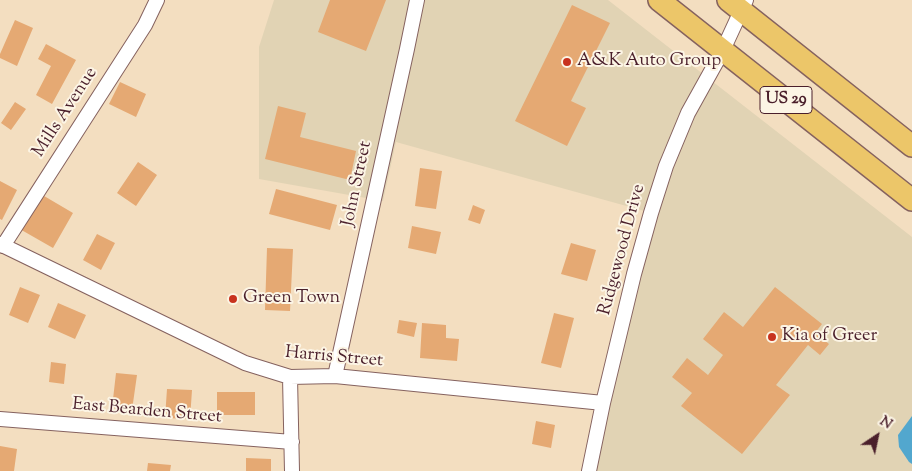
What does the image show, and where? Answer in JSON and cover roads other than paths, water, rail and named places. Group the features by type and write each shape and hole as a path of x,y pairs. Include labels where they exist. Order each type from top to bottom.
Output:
{"main road":[{"name":"US 29","path":"659,0 912,200"},
{"name":"US 29","path":"739,3 912,146"}],"street":[{"name":"Mills Avenue","path":"2,245 144,25 157,0"},
{"name":"John Street","path":"335,376 417,0"},
{"name":"Ridgewood Drive","path":"589,471 603,404 637,265 666,166 688,113 723,50 739,3"},
{"name":"Harris Street","path":"2,245 245,363 290,377 335,376 603,404"},
{"path":"290,377 292,471"},
{"name":"East Bearden Street","path":"0,419 292,442"}],"water":[{"path":"912,416 912,464 899,447 898,435"}],"place":[{"name":"A&K Auto Group","path":"567,62"},
{"name":"Green Town","path":"233,299"},
{"name":"Kia of Greer","path":"772,337"}]}
